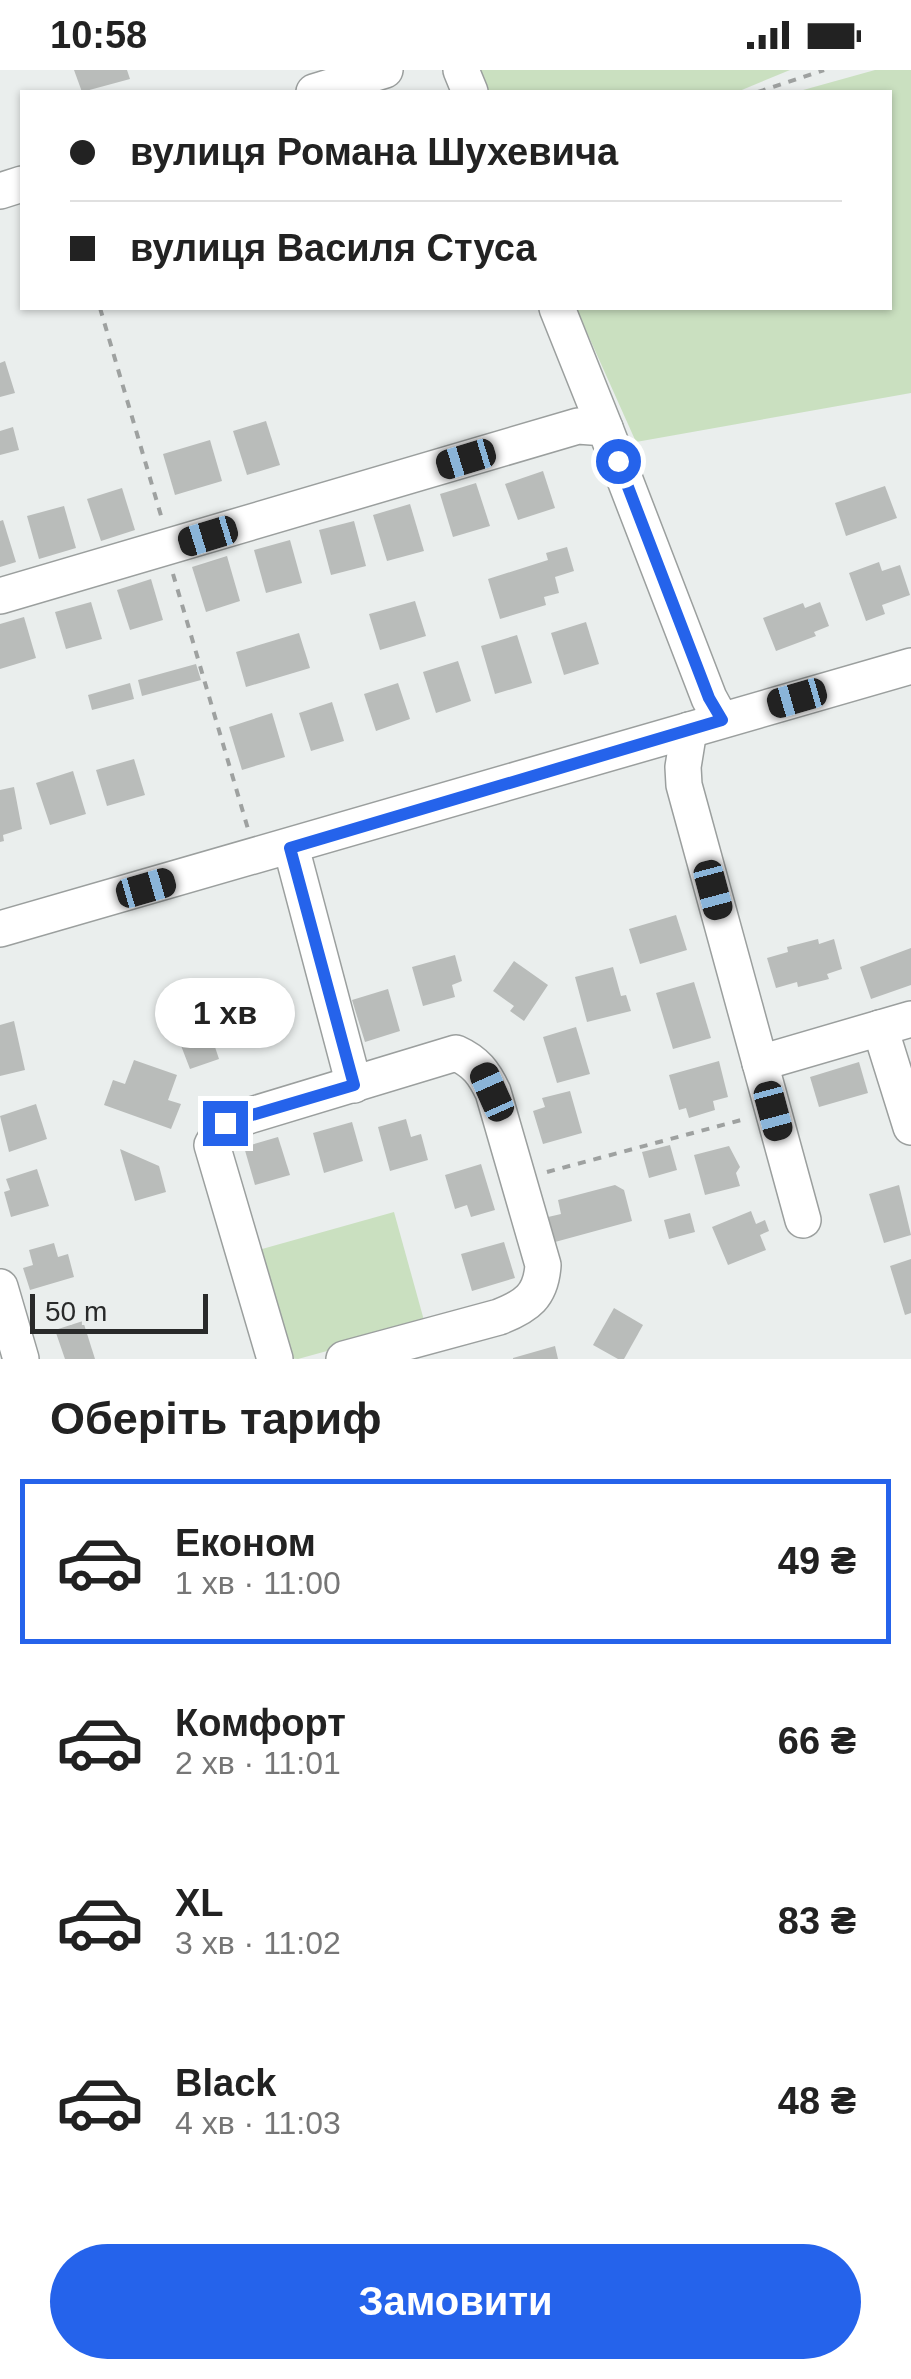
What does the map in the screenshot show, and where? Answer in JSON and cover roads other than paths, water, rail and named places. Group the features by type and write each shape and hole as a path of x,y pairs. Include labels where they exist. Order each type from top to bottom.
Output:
{"street":[{"path":"320,90 385,70"},
{"path":"557,310 709,698 706,725 683,766 684,785 803,1220"},
{"path":"0,596 578,426 605,428"},
{"path":"0,929 911,666"},
{"path":"290,848 354,1085"},
{"path":"760,1064 896,1023 911,1128"},
{"path":"275,1359 212,1144 225,1123 456,1052 472,1060 492,1092 543,1265 542,1283 534,1298 521,1308 418,1349 344,1359"},
{"path":"0,1287 21,1359"}]}
